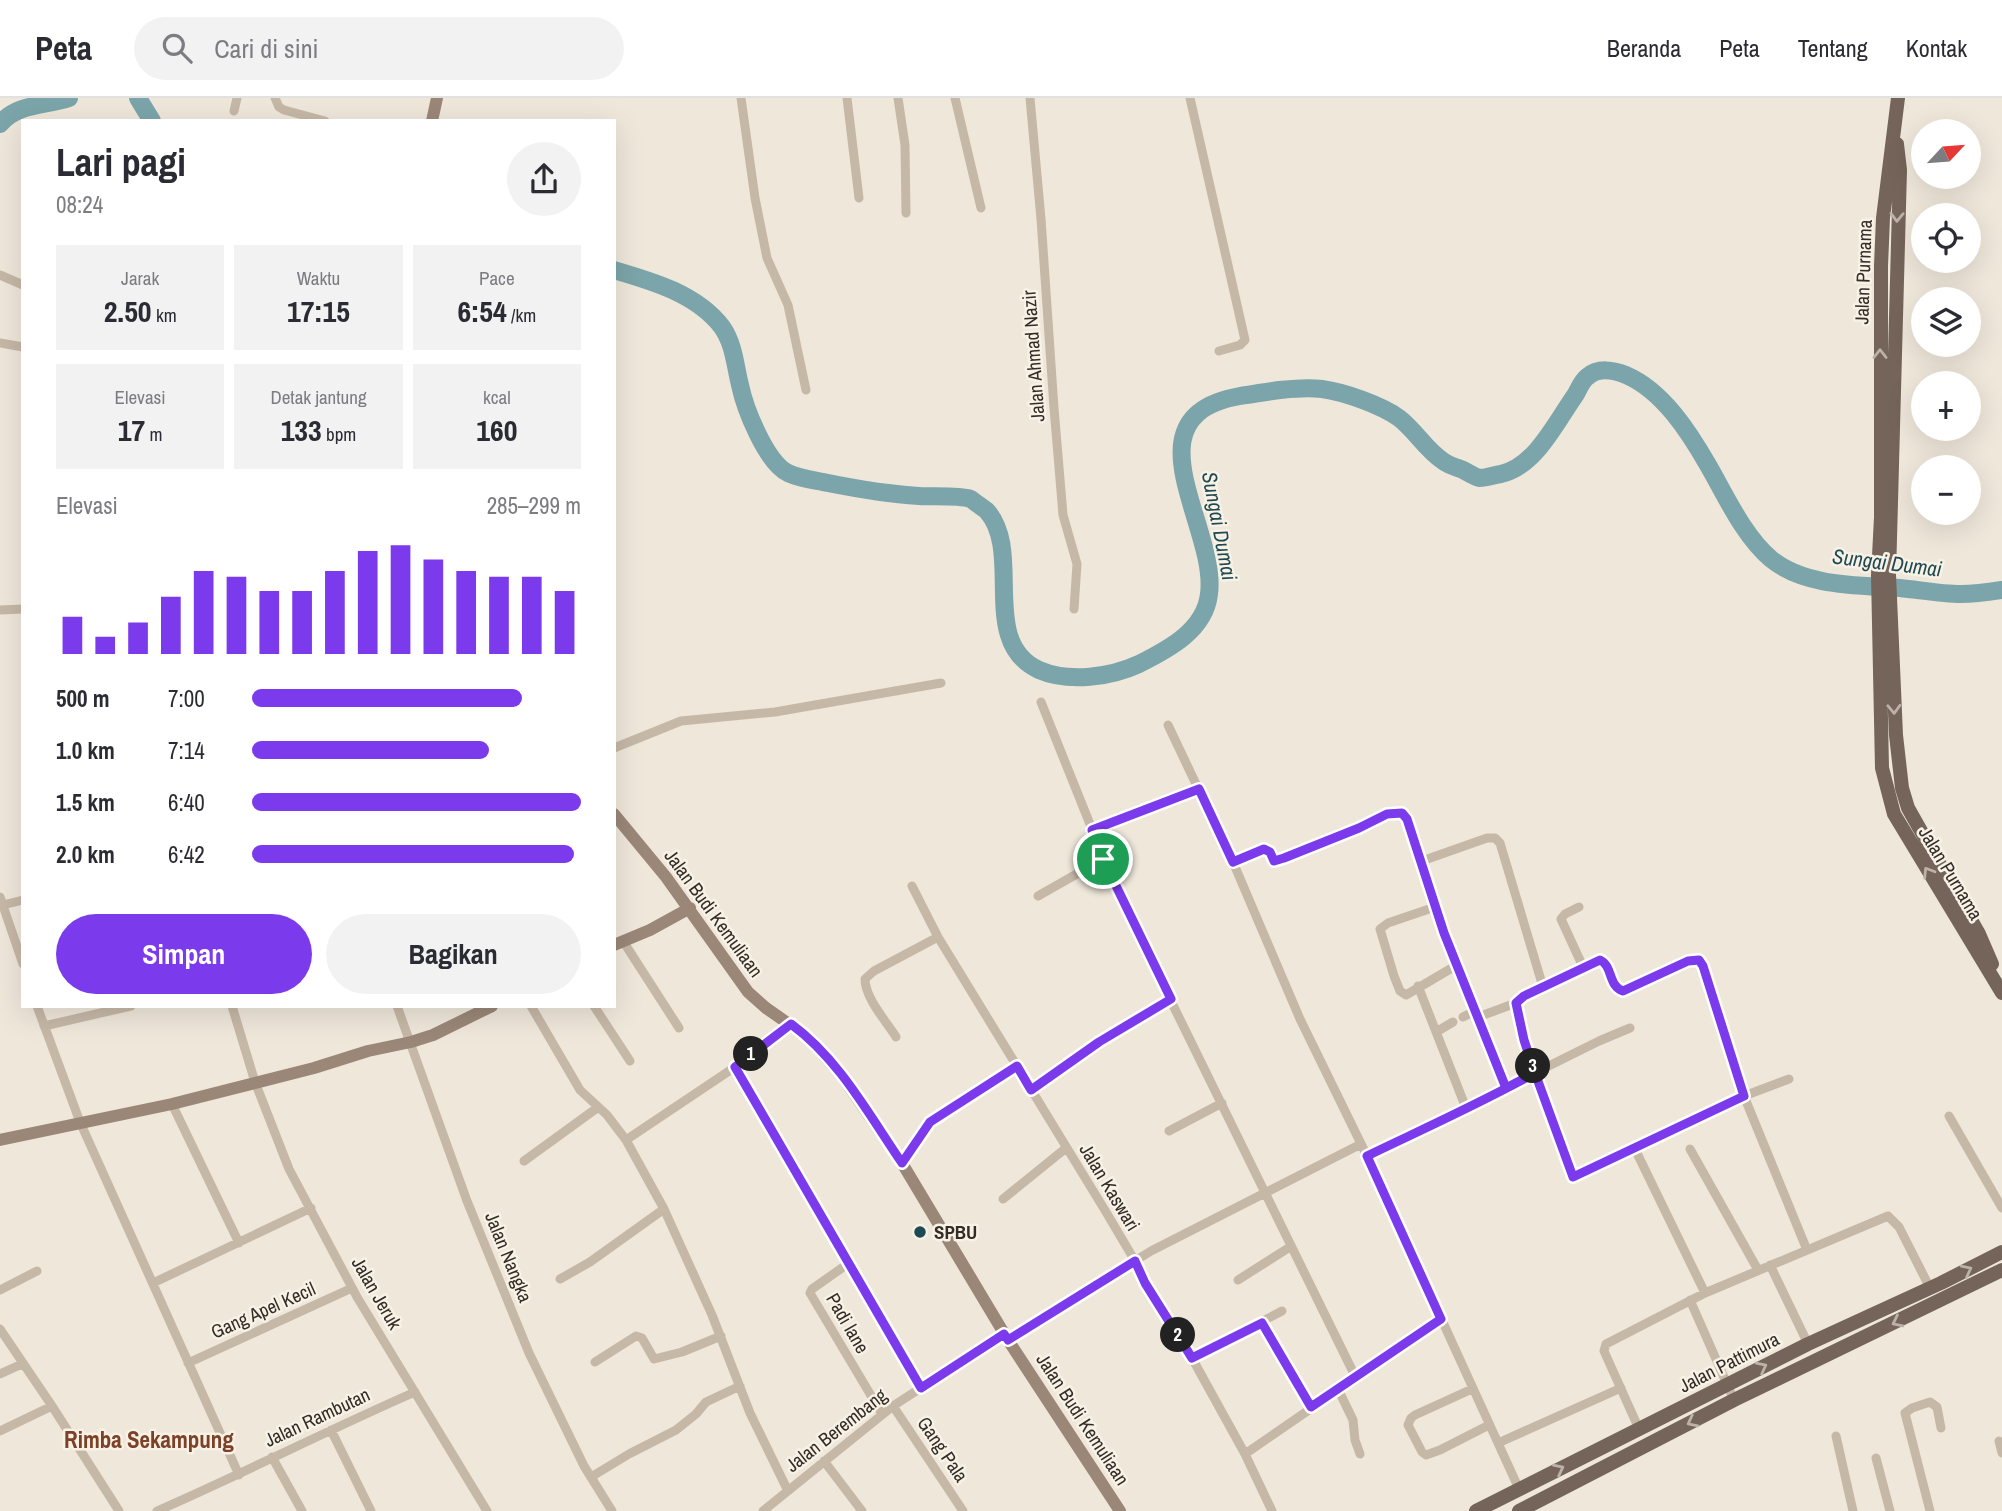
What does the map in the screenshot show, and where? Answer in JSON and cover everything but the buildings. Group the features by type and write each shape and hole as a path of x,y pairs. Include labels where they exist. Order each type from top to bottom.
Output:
{"main road":[{"name":"Jalan Purnama","path":"1898,98 1883,218 1880,316 1888,421 1889,575 1896,735 1902,788 1908,807 1979,934 2002,992"},
{"name":"Jalan Purnama","path":"1888,421 1878,575 1882,768 1894,814 2002,992"},
{"name":"Jalan Pattimura","path":"1476,1511 1808,1343 1930,1289 2002,1252"},
{"name":"Jalan Pattimura","path":"1519,1511 1734,1400 2002,1270"}],"street":[{"path":"234,111 237,98"},
{"path":"275,98 279,107 284,110 318,119"},
{"path":"432,119 437,98"},
{"path":"741,98 755,198 767,258 788,305 806,390"},
{"path":"847,98 859,198"},
{"path":"898,98 905,145 906,213"},
{"path":"955,98 981,208"},
{"name":"Jalan Ahmad Nazir","path":"1030,98 1063,515 1077,564 1074,609"},
{"path":"1190,98 1245,340 1240,345 1219,351"},
{"path":"0,275 21,284"},
{"path":"0,343 21,347"},
{"path":"0,610 21,610"},
{"path":"616,747 681,721 775,712 941,683"},
{"path":"1041,702 1103,859 1356,1378"},
{"path":"1168,725 1233,862 1300,1019 1367,1156 1518,1489"},
{"path":"1092,830 1199,789"},
{"path":"1233,862 1264,849 1270,852 1274,861 1284,858 1387,814 1399,812 1407,819 1435,907 1506,1088"},
{"name":"Jalan Budi Kemuliaan","path":"616,816 690,908 748,992 809,1038 828,1058 902,1163 1006,1337 1120,1511"},
{"path":"1419,862 1487,838 1500,842 1543,988"},
{"path":"1038,896 1103,859"},
{"name":"Jalan Kaswari","path":"912,886 938,937 1192,1358 1245,1454 1272,1511"},
{"path":"21,900 1,901 21,958"},
{"path":"1435,907 1388,923 1379,931 1400,992 1406,995 1457,965"},
{"path":"1579,907 1561,919 1584,969"},
{"path":"679,1028 619,943 690,908"},
{"path":"896,1037 869,992 865,979 874,971 938,937"},
{"path":"1463,1017 1516,1003 1600,960 1604,961 1614,985 1623,991 1688,961 1699,960 1744,1096 1807,1250"},
{"path":"1418,986 1466,1108"},
{"path":"1031,1090 1099,1042 1171,999"},
{"path":"1516,1003 1520,1028 1573,1177 1744,1096 1789,1079"},
{"path":"38,1008 80,1122 239,1475"},
{"path":"44,1026 122,1008"},
{"name":"Jalan Jeruk","path":"233,1008 255,1082 289,1169 352,1288 486,1511"},
{"name":"Jalan Nangka","path":"398,1008 467,1201 529,1353 591,1477 612,1511"},
{"path":"0,1140 172,1104 411,1042 433,1035 488,1008"},
{"path":"532,1008 580,1090 626,1140 664,1209 721,1336 750,1413 788,1491"},
{"path":"595,1008 630,1061"},
{"path":"1436,1032 1454,1022"},
{"path":"626,1140 735,1067 791,1024"},
{"path":"1367,1156 1630,1028"},
{"path":"902,1163 930,1122 1017,1066"},
{"path":"735,1067 921,1388"},
{"path":"1169,1130 1222,1102"},
{"path":"172,1104 239,1244"},
{"path":"524,1161 597,1108"},
{"path":"1949,1116 2002,1208"},
{"name":"Jalan Berembang","path":"763,1511 881,1414 921,1388 1135,1261 1361,1144"},
{"path":"1634,1147 1704,1293"},
{"path":"1003,1199 1066,1148"},
{"path":"1690,1149 1758,1270"},
{"path":"153,1283 311,1208"},
{"path":"560,1279 590,1262 664,1209"},
{"path":"1639,1429 1604,1351 1606,1345 1704,1293 1888,1216 1899,1227 1930,1289"},
{"path":"1238,1280 1290,1247"},
{"name":"Padi lane","path":"849,1263 810,1293 881,1414"},
{"path":"1770,1265 1808,1343"},
{"path":"0,1290 37,1271"},
{"name":"Gang Apel Kecil","path":"188,1363 352,1288"},
{"path":"1690,1300 1734,1400"},
{"path":"1192,1358 1282,1311"},
{"path":"1245,1454 1441,1319"},
{"path":"1262,1323 1311,1407"},
{"path":"0,1329 119,1511"},
{"path":"595,1362 636,1336 642,1338 654,1359 682,1352 721,1336"},
{"path":"0,1374 22,1364"},
{"path":"591,1477 676,1430 696,1414 701,1405 740,1386"},
{"path":"1498,1443 1620,1388"},
{"path":"1338,1389 1353,1420 1354,1440 1360,1454"},
{"path":"1472,1389 1415,1415 1408,1425 1426,1455 1489,1425"},
{"name":"Jalan Rambutan","path":"157,1511 415,1392"},
{"path":"1930,1511 1905,1413 1930,1402 1937,1408 1941,1428"},
{"path":"0,1431 52,1406"},
{"name":"Gang Pala","path":"893,1406 963,1511"},
{"path":"331,1430 371,1511"},
{"path":"1836,1436 1853,1511"},
{"path":"1998,1441 2002,1453"},
{"path":"272,1457 302,1511"},
{"path":"1876,1458 1890,1511"},
{"path":"824,1461 862,1511"}],"waterway":[{"name":"Sungai Dumai","path":"0,124 15,112 69,98"},
{"name":"Sungai Dumai","path":"138,98 151,119"},
{"name":"Sungai Dumai","path":"616,271 687,297 722,327 732,348 743,395 758,434 772,458 788,473 884,493 966,498 987,511 997,529 1002,550 1005,618 1010,639 1021,657 1039,670 1051,674 1090,677 1128,669 1162,652 1193,628 1201,618 1209,594 1208,567 1184,477 1182,450 1187,426 1206,408 1240,396 1292,389 1331,391 1382,408 1405,423 1445,462 1475,477 1483,478 1513,469 1535,453 1587,377 1606,370 1616,372 1652,391 1674,414 1701,452 1752,539 1771,559 1785,568 1816,580 1850,585 1953,594 2002,590"}],"place":[{"name":"SPBU","path":"920,1232"}],"district":[{"name":"Rimba Sekampung","path":"149,1440"}],"route":[{"path":"1103,859 1092,830 1199,789 1233,862 1264,849 1270,852 1274,861 1359,828 1387,814 1402,813 1407,819 1444,933 1457,965 1506,1088 1522,1080 1535,1073 1573,1177 1744,1096 1699,960 1688,961 1623,991 1614,985 1607,965 1600,960 1524,996 1516,1003 1517,1017 1535,1073 1522,1080 1466,1108 1367,1156 1441,1319 1311,1407 1262,1323 1192,1358 1145,1283 1135,1261 1008,1340 1004,1334 921,1388 735,1067 791,1024 828,1058 902,1163 930,1122 1017,1066 1031,1090 1099,1042 1171,999 1103,859"}]}
